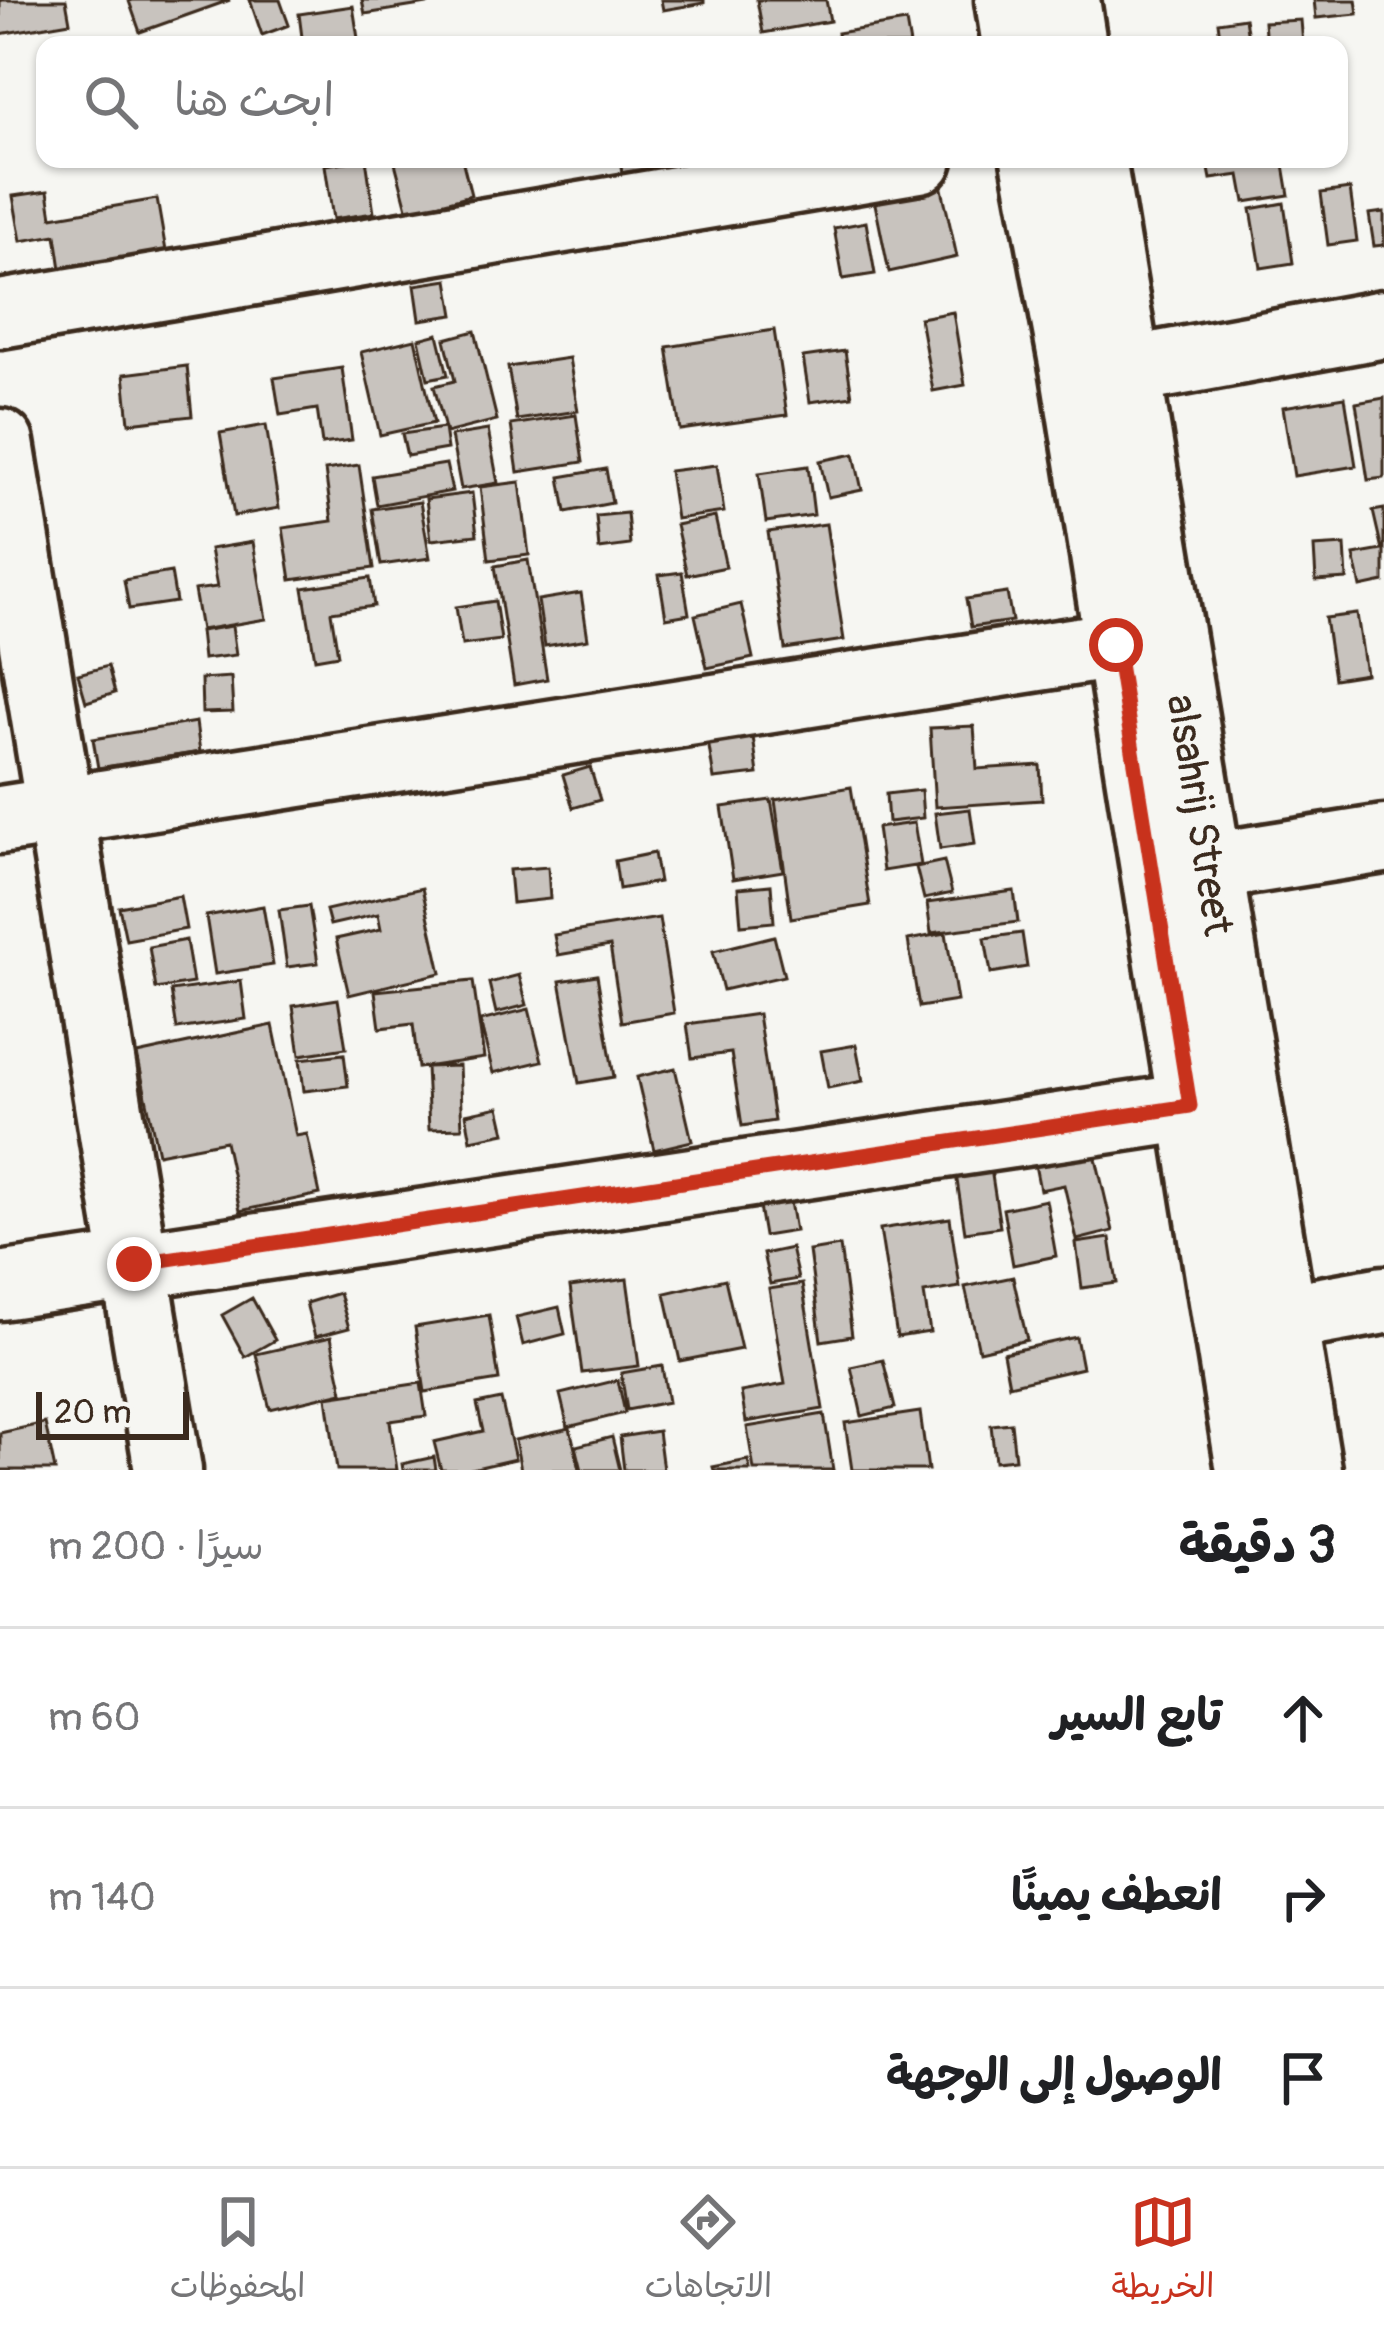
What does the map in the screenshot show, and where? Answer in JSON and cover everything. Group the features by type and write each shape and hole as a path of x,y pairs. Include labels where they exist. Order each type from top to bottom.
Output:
{"street":[{"path":"1009,0 1015,36"},
{"path":"1066,0 1072,36"},
{"path":"0,314 867,168"},
{"path":"1037,168 1075,374 1250,1470"},
{"name":"alsahrij Street","path":"1094,168 1308,1470"},
{"path":"1127,371 1384,324"},
{"path":"0,443 30,815 134,1264 168,1470"},
{"path":"30,815 1116,645"},
{"path":"1209,867 1384,839"},
{"path":"0,1286 1190,1106"},
{"path":"1283,1318 1384,1300"}],"building":[{"path":"0,0 66,0 70,22 0,34"},
{"path":"230,0 140,32 129,1"},
{"path":"250,0 280,0 289,25 262,35"},
{"path":"362,0 438,0 439,2 365,14"},
{"path":"661,0 704,0 704,3 663,10"},
{"path":"757,0 826,0 830,21 763,33"},
{"path":"1314,0 1356,0 1358,14 1316,18"},
{"path":"353,6 358,36 302,36 299,14"},
{"path":"1245,18 1248,36 1220,36 1218,22"},
{"path":"1301,20 1302,36 1265,36 1264,22"},
{"path":"906,22 908,36 838,36"},
{"path":"325,168 367,168 374,213 333,219"},
{"path":"396,168 464,168 471,195 408,212"},
{"path":"1209,168 1284,168 1289,195 1245,202 1240,175 1211,179"},
{"path":"941,184 957,257 889,272 874,199"},
{"path":"1350,189 1357,241 1328,245 1321,193"},
{"path":"48,191 52,217 157,199 166,251 61,269 56,235 21,241 13,196"},
{"path":"1284,203 1293,263 1261,268 1251,209"},
{"path":"1384,212 1384,245 1374,246 1369,214"},
{"path":"866,222 875,274 843,279 834,228"},
{"path":"448,280 454,315 420,320 415,285"},
{"path":"953,312 965,385 933,391 920,318"},
{"path":"774,330 787,415 680,430 667,347"},
{"path":"475,331 497,420 446,433 434,386 455,381 445,339"},
{"path":"438,334 448,375 428,379 419,339"},
{"path":"415,339 434,423 380,435 361,352"},
{"path":"845,351 852,396 810,402 803,357"},
{"path":"569,358 578,411 517,420 508,367"},
{"path":"187,366 192,416 129,423 124,374"},
{"path":"342,368 352,440 322,444 317,409 280,415 274,378"},
{"path":"1345,397 1356,466 1294,476 1283,407"},
{"path":"1384,398 1384,478 1368,480 1356,403"},
{"path":"576,415 583,462 518,472 511,425"},
{"path":"266,425 279,508 234,516 220,433"},
{"path":"444,428 447,449 407,456 402,434"},
{"path":"488,430 498,483 461,489 451,436"},
{"path":"854,454 862,490 828,497 820,461"},
{"path":"446,464 452,491 377,505 372,476"},
{"path":"359,465 374,568 291,580 283,528 332,521 325,470"},
{"path":"717,465 724,512 676,519 669,471"},
{"path":"808,466 814,515 766,522 759,473"},
{"path":"606,469 612,503 566,512 560,477"},
{"path":"520,482 529,555 489,560 480,487"},
{"path":"472,493 477,535 431,540 426,499"},
{"path":"420,502 430,558 381,565 372,509"},
{"path":"1384,509 1384,582 1361,587 1354,555 1382,550 1373,511"},
{"path":"627,513 630,545 599,549 596,516"},
{"path":"715,517 726,567 687,575 676,525"},
{"path":"826,524 844,640 785,649 768,532"},
{"path":"253,542 266,619 201,630 194,590 217,587 210,549"},
{"path":"1345,545 1347,579 1316,581 1314,547"},
{"path":"528,560 547,679 514,685 495,566"},
{"path":"171,572 176,602 129,609 124,580"},
{"path":"682,572 689,614 666,618 659,575"},
{"path":"370,578 374,606 331,612 338,655 315,659 303,588"},
{"path":"581,593 588,639 545,646 538,600"},
{"path":"1007,593 1012,621 971,627 966,599"},
{"path":"495,601 501,640 462,645 456,607"},
{"path":"741,604 753,658 707,668 695,615"},
{"path":"1357,614 1366,674 1334,679 1325,618"},
{"path":"232,626 236,655 203,659 200,631"},
{"path":"108,666 115,693 86,702 78,674"},
{"path":"231,677 233,712 202,713 201,679"},
{"path":"196,722 200,752 98,768 93,739"},
{"path":"974,726 977,769 1040,765 1042,800 935,807 930,728"},
{"path":"752,729 758,774 714,779 707,734"},
{"path":"590,767 600,800 573,808 563,775"},
{"path":"851,787 870,905 791,918 775,800"},
{"path":"921,790 923,818 888,822 886,794"},
{"path":"771,800 783,871 733,879 722,807"},
{"path":"970,809 975,844 940,849 935,813"},
{"path":"914,823 921,865 883,871 877,828"},
{"path":"654,853 659,882 619,889 615,861"},
{"path":"944,861 952,893 924,899 916,867"},
{"path":"548,867 550,899 512,903 509,870"},
{"path":"771,885 774,922 741,925 738,888"},
{"path":"422,888 441,973 349,995 336,939 381,929 378,914 330,925 326,910"},
{"path":"1014,891 1018,922 931,933 927,903"},
{"path":"180,896 186,929 126,940 119,907"},
{"path":"263,906 273,965 215,974 206,916"},
{"path":"309,906 318,963 287,967 279,910"},
{"path":"659,918 674,1013 622,1022 610,946 558,955 554,935"},
{"path":"946,933 957,1001 919,1007 908,940"},
{"path":"1022,933 1027,967 991,973 985,938"},
{"path":"774,936 784,976 723,990 713,951"},
{"path":"186,940 193,983 156,989 149,947"},
{"path":"519,975 527,1005 496,1013 489,983"},
{"path":"597,975 614,1077 579,1083 560,981"},
{"path":"241,981 246,1019 177,1029 171,991"},
{"path":"473,981 484,1058 418,1068 413,1024 380,1028 375,991"},
{"path":"338,999 346,1048 300,1055 293,1006"},
{"path":"529,1009 542,1061 493,1073 480,1021"},
{"path":"758,1014 774,1121 742,1126 731,1053 692,1058 687,1024"},
{"path":"273,1025 296,1136 307,1134 320,1194 240,1211 225,1141 158,1154 137,1054"},
{"path":"856,1045 863,1081 828,1088 821,1051"},
{"path":"344,1054 348,1086 304,1091 300,1059"},
{"path":"459,1066 462,1128 429,1129 426,1067"},
{"path":"675,1068 692,1141 654,1150 637,1077"},
{"path":"499,1107 505,1133 471,1140 466,1114"},
{"path":"1092,1141 1113,1231 1077,1240 1064,1185 1040,1190 1033,1155"},
{"path":"991,1169 1000,1227 965,1232 956,1174"},
{"path":"788,1190 795,1231 764,1236 757,1195"},
{"path":"1046,1200 1056,1256 1013,1265 1003,1209"},
{"path":"950,1218 960,1287 924,1293 930,1332 897,1337 880,1229"},
{"path":"1110,1238 1117,1283 1082,1288 1076,1243"},
{"path":"840,1246 852,1336 821,1341 809,1251"},
{"path":"791,1248 798,1279 770,1284 763,1254"},
{"path":"1013,1277 1027,1340 979,1351 965,1287"},
{"path":"627,1279 639,1366 582,1373 570,1287"},
{"path":"725,1279 741,1349 680,1361 665,1293"},
{"path":"802,1284 823,1409 746,1422 741,1392 785,1384 769,1289"},
{"path":"339,1293 349,1328 315,1337 306,1303"},
{"path":"252,1298 275,1340 245,1357 222,1315"},
{"path":"559,1307 565,1334 523,1345 516,1317"},
{"path":"489,1315 499,1380 425,1392 415,1327"},
{"path":"331,1337 343,1392 270,1409 256,1354"},
{"path":"1076,1337 1082,1368 1009,1385 1003,1353"},
{"path":"883,1360 895,1408 862,1416 851,1367"},
{"path":"662,1366 668,1402 627,1410 621,1373"},
{"path":"618,1380 625,1413 568,1427 560,1394"},
{"path":"421,1383 426,1416 390,1421 397,1470 337,1470 327,1397"},
{"path":"501,1399 515,1459 467,1470 441,1470 434,1442 483,1431 477,1404"},
{"path":"920,1412 928,1470 852,1470 845,1423"},
{"path":"824,1414 833,1470 754,1470 747,1427"},
{"path":"45,1423 55,1470 0,1470 0,1433"},
{"path":"1011,1423 1015,1459 995,1461 991,1425"},
{"path":"570,1428 580,1470 521,1470 515,1440"},
{"path":"658,1431 663,1470 624,1470 620,1437"},
{"path":"612,1437 620,1470 582,1470 576,1446"},
{"path":"434,1457 436,1470 403,1470 402,1464"},
{"path":"748,1460 750,1470 713,1467"}],"route":[{"path":"134,1264 1190,1106 1116,645"}]}
